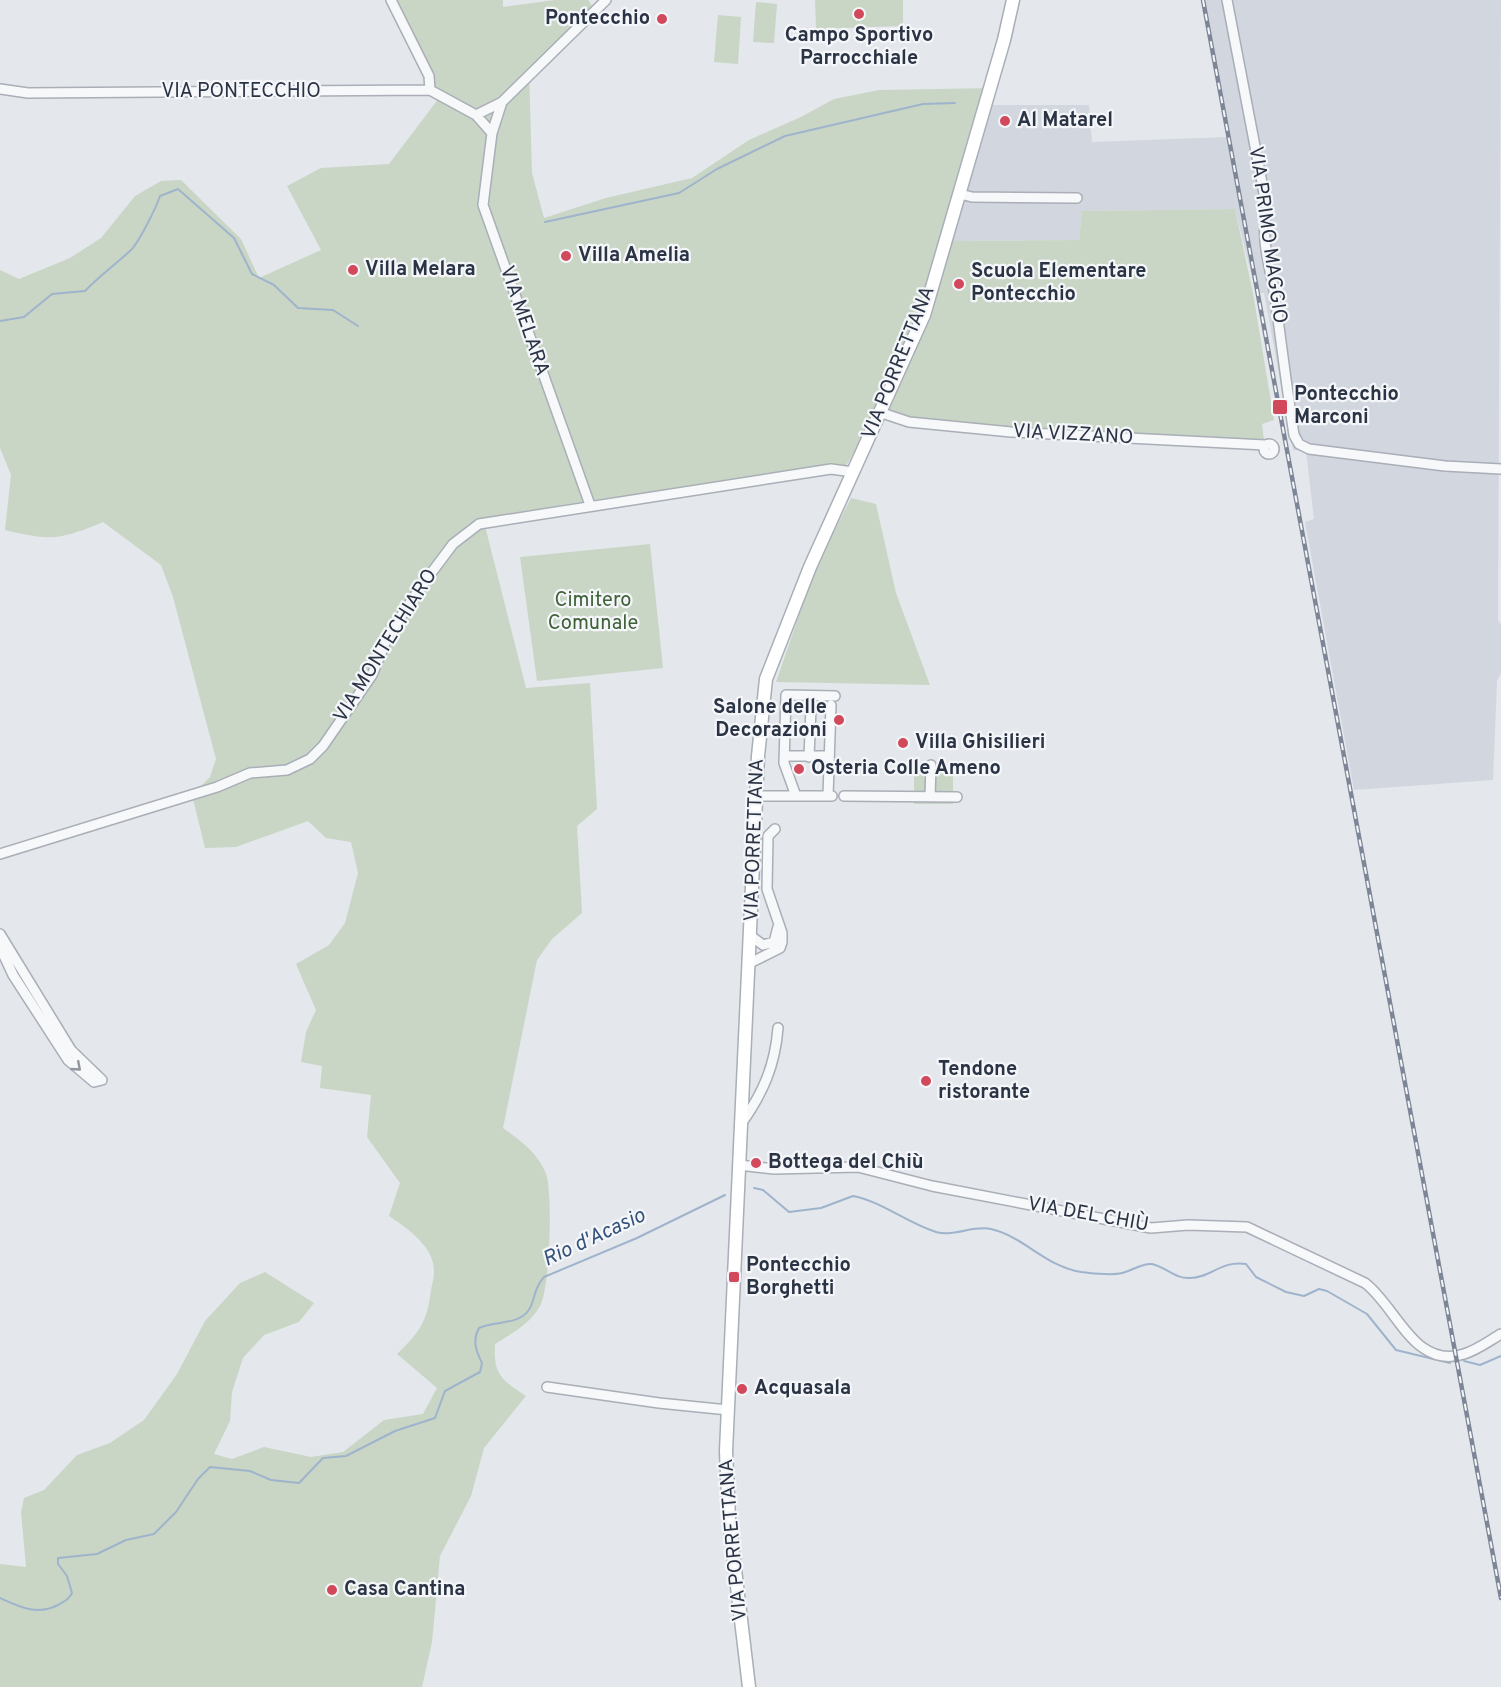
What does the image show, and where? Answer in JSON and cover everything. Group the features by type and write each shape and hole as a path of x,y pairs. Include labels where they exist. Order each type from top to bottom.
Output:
{"main road":[{"name":"VIA PORRETTANA","path":"749,1687 728,1513 728,1410 750,963 755,943 756,796 766,679 810,567 882,413 924,315 1013,0"}],"street":[{"path":"391,0 429,76 430,90"},
{"path":"476,115 502,102 606,0"},
{"name":"VIA PRIMO MAGGIO","path":"1227,0 1267,209 1263,237 1294,435 1299,444 1309,449 1445,466 1501,469"},
{"name":"VIA PONTECCHIO","path":"0,89 28,93 430,90 476,115 492,133"},
{"name":"VIA MELARA","path":"502,102 492,133 483,205 590,505"},
{"path":"960,194 972,197 1077,198"},
{"name":"VIA VIZZANO","path":"882,413 909,422 1011,432 1262,446"},
{"name":"VIA MONTECHIARO","path":"0,854 217,787 250,773 287,770 310,759 323,746 372,675 388,636 453,544 479,524 831,469 853,472"},
{"path":"756,796 796,796 831,796 829,756 832,699 786,695 784,763 796,796"},
{"path":"810,757 811,708"},
{"path":"784,756 829,756"},
{"path":"930,765 930,797"},
{"path":"844,796 957,797"},
{"path":"750,963 780,948 782,933 767,889 768,836 775,829"},
{"path":"755,943 774,942 778,933 777,919"},
{"path":"0,934 71,1050 102,1077 99,1082 94,1082 68,1060 14,975 0,947"},
{"path":"741,1124 766,1084 773,1063 778,1028"},
{"name":"VIA DEL CHIÙ","path":"739,1165 774,1169 858,1167 932,1186 1151,1228 1188,1225 1247,1227 1365,1283 1379,1296 1414,1341 1436,1354 1454,1356 1466,1353 1501,1334"},
{"path":"547,1388 728,1410"}],"shaded area":[{"path":"1201,0 1501,0 1498,620 1501,625 1501,673 1497,681 1493,780 1354,790 1305,522 1314,519 1306,451 1293,450 1264,293 1256,293 1235,209 1082,211 1079,240 948,241 991,105 1089,105 1092,142 1227,137"}],"green space":[{"path":"393,0 503,0 503,7 555,0 588,0 595,10 529,71 532,173 544,218 606,198 692,178 749,140 801,117 834,99 879,90 993,88 949,241 1079,240 1082,211 1235,209 1253,293 1274,420 1262,424 1264,441 1042,430 917,418 878,409 846,466 593,500 483,518 526,688 590,683 597,809 577,826 582,913 552,939 537,960 503,1128 534,1154 543,1167 548,1184 548,1262 540,1306 520,1328 495,1344 496,1363 501,1376 526,1396 484,1448 471,1496 440,1556 432,1642 422,1687 0,1687 0,1564 26,1567 21,1512 24,1498 44,1490 77,1455 110,1443 144,1420 177,1374 205,1321 240,1283 265,1272 314,1303 299,1322 264,1335 243,1358 232,1392 230,1421 214,1454 232,1459 264,1447 311,1457 343,1452 384,1420 423,1414 437,1388 397,1354 417,1333 425,1319 434,1272 430,1254 425,1246 404,1226 389,1216 400,1183 367,1137 371,1095 320,1088 322,1066 301,1062 306,1032 316,1010 296,964 329,945 345,923 358,873 351,842 326,838 308,821 236,847 205,848 192,795 210,777 216,759 173,597 161,565 103,522 55,537 33,536 5,530 11,475 0,448 0,270 19,279 70,258 101,238 135,196 161,181 181,180 241,239 259,278 321,250 287,186 321,168 389,164 439,98"},
{"name":"Campo Sportivo Parrocchiale","path":"815,0 903,0 903,26 816,29"},
{"path":"756,2 777,4 774,43 753,42"},
{"path":"718,15 741,17 738,64 714,62"},
{"path":"851,498 876,504 896,593 930,685 776,682 815,569"},
{"name":"Cimitero Comunale","path":"650,544 663,668 537,681 520,557"},
{"path":"914,769 953,770 953,804 914,804"}],"waterway":[{"path":"545,222 679,193 717,169 785,136 923,104 955,103"},
{"path":"0,321 24,317 52,294 85,291 131,250 160,196 178,189 234,238 252,274 274,285 298,308 333,310 358,326"},
{"name":"Rio d'Acasio","path":"754,1188 763,1190 789,1212 821,1208 853,1196 875,1203 936,1232 991,1229 1014,1238 1056,1264 1081,1272 1117,1274 1152,1264 1180,1277 1190,1278 1230,1264 1246,1264 1256,1277 1286,1292 1304,1296 1319,1289 1327,1291 1367,1314 1396,1350 1450,1363"},
{"name":"Rio d'Acasio","path":"0,1598 36,1610 50,1608 63,1602 72,1593 67,1576 58,1564 58,1558 97,1554 126,1540 154,1534 176,1512 198,1479 210,1467 250,1471 271,1480 299,1483 323,1458 346,1456 395,1431 435,1418 445,1391 480,1372 482,1363 475,1342 479,1328 512,1321 524,1315 544,1277 637,1238 725,1195"},
{"path":"1464,1361 1480,1365 1501,1356"}],"railway":[{"path":"1203,0 1501,1598"}],"place":[{"name":"Campo Sportivo Parrocchiale","path":"859,14"},
{"name":"Pontecchio","path":"662,19"},
{"name":"Al Matarel","path":"1005,121"},
{"name":"Villa Amelia","path":"566,256"},
{"name":"Villa Melara","path":"353,270"},
{"name":"Scuola Elementare Pontecchio","path":"959,284"},
{"name":"Pontecchio Marconi","path":"1280,407"},
{"name":"Salone delle Decorazioni","path":"839,720"},
{"name":"Villa Ghisilieri","path":"903,743"},
{"name":"Osteria Colle Ameno","path":"799,769"},
{"name":"Tendone ristorante","path":"926,1081"},
{"name":"Bottega del Chiù","path":"756,1163"},
{"name":"Pontecchio Borghetti","path":"734,1277"},
{"name":"Acquasala","path":"742,1389"},
{"name":"Casa Cantina","path":"332,1590"}]}
